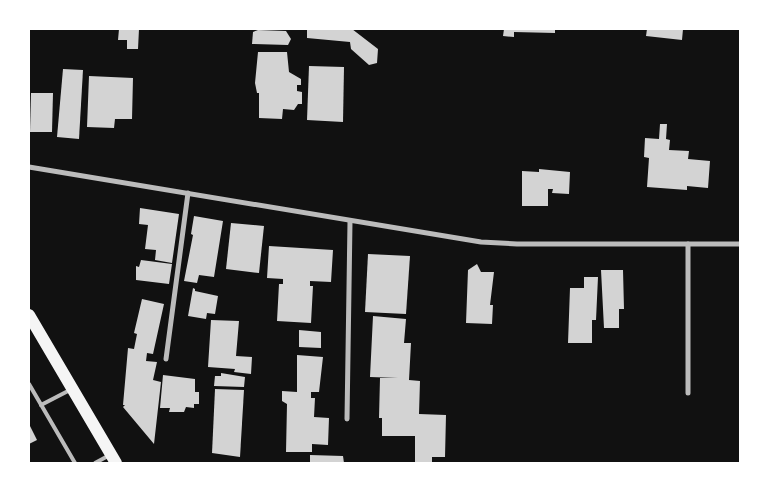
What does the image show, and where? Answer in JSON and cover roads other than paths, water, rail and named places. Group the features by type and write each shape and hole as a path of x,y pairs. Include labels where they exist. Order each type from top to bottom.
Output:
{"main road":[{"path":"29,316 113,459"}],"street":[{"path":"29,167 350,222 481,242 740,244"},
{"path":"166,359 188,193"},
{"path":"347,419 350,222"},
{"path":"688,244 688,393"}],"lane":[{"path":"29,384 75,463"},
{"path":"41,405 71,389"},
{"path":"95,463 113,459"}]}
